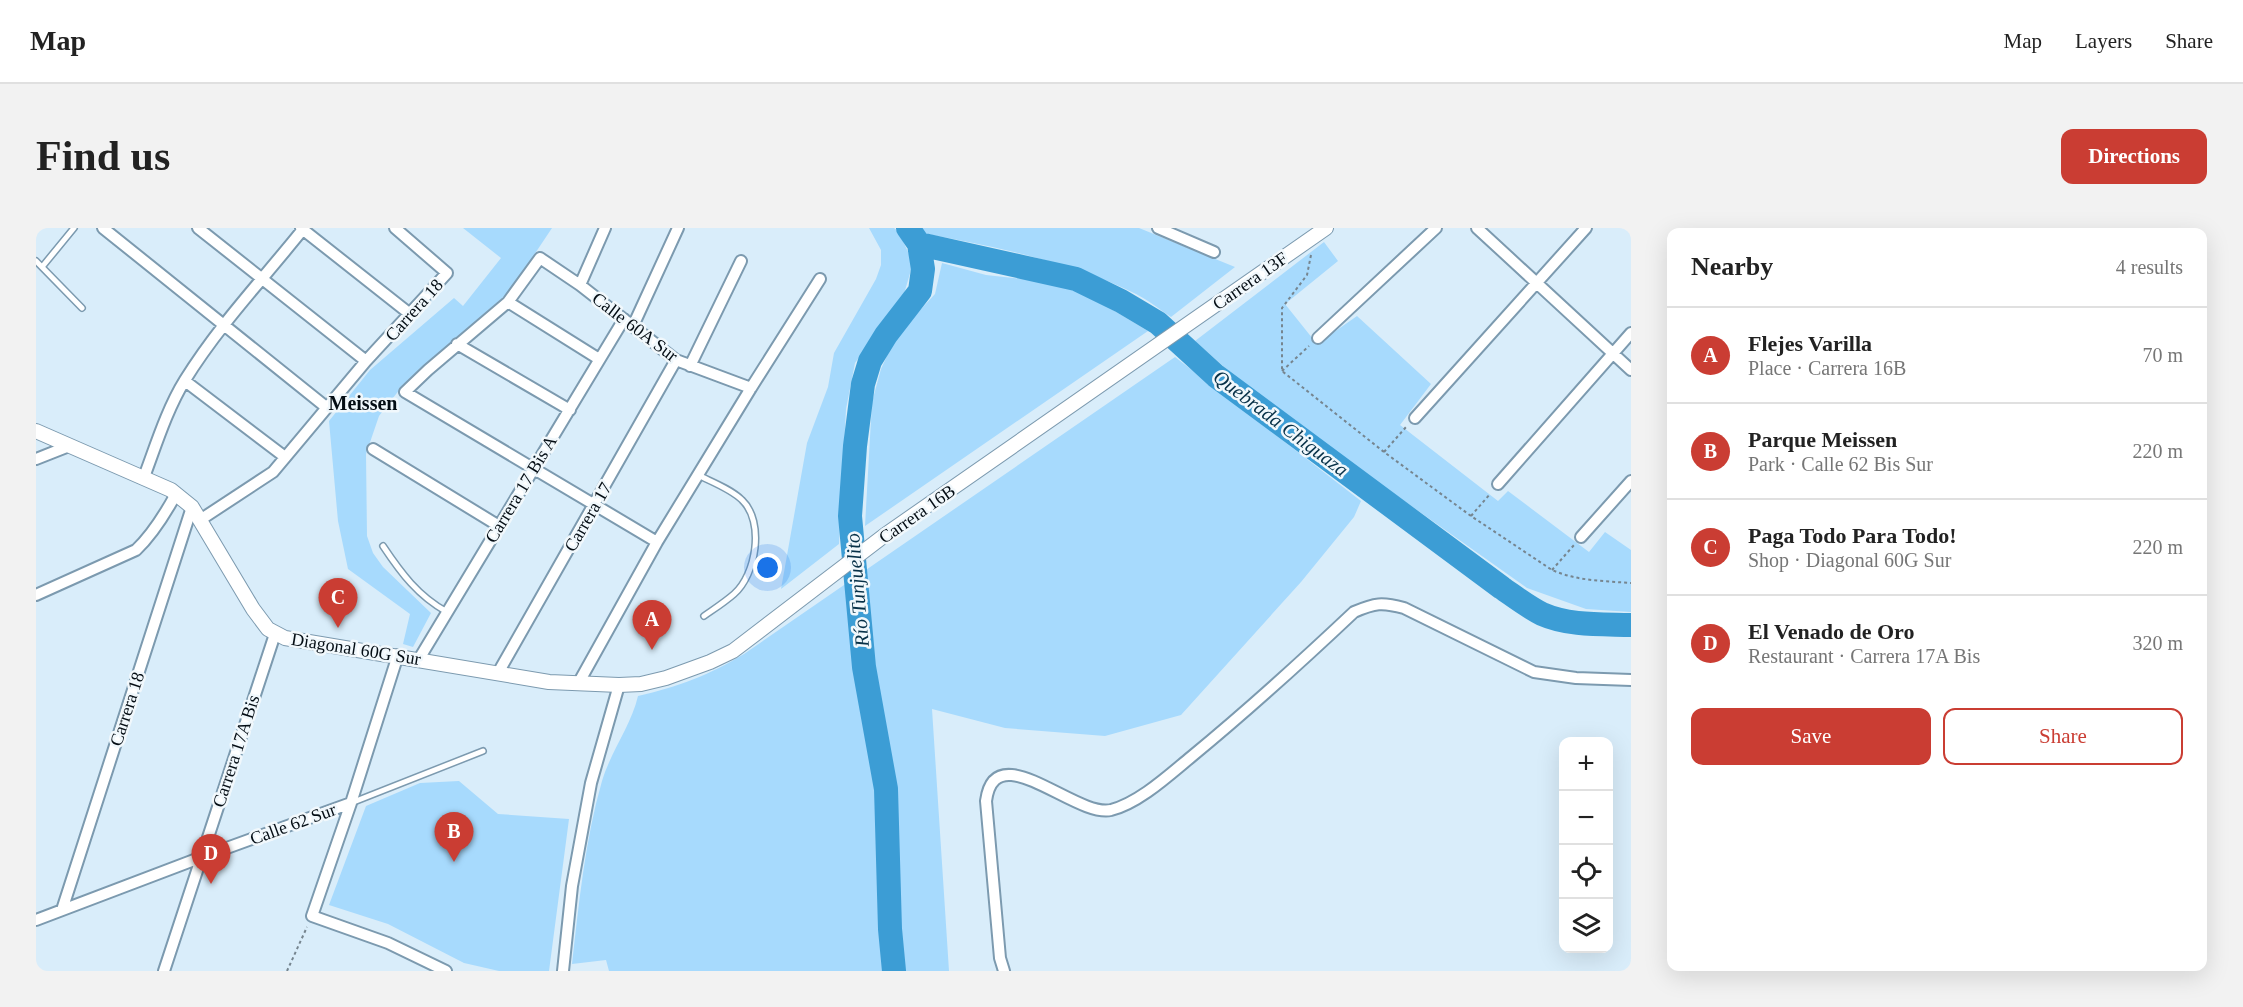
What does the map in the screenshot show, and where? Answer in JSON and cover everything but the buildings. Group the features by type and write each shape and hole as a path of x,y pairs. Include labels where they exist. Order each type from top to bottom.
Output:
{"street":[{"path":"103,228 326,408"},
{"path":"198,228 366,361"},
{"name":"Carrera 18","path":"200,520 267,477 366,361 447,273 395,228"},
{"path":"580,285 605,228"},
{"path":"633,326 678,228"},
{"path":"1158,228 1214,252"},
{"path":"1318,338 1436,228"},
{"path":"1477,228 1631,370"},
{"path":"1415,418 1586,228"},
{"path":"144,477 174,401 185,381 224,325 303,229 410,314"},
{"name":"Carrera 13F","path":"1204,314 1316,230"},
{"name":"Calle 60A Sur","path":"508,302 540,258 580,285 676,360 751,388"},
{"path":"690,366 741,261"},
{"path":"578,684 657,542 820,279"},
{"path":"599,359 508,302 457,344 405,392 657,542"},
{"name":"Carrera 16B","path":"619,685 641,684 666,678 701,666 733,651 885,535 1204,314"},
{"name":"Carrera 17 Bis A","path":"418,660 624,319"},
{"path":"1498,484 1631,333"},
{"path":"457,344 570,410"},
{"name":"Carrera 17","path":"498,673 676,360"},
{"path":"185,381 285,457"},
{"name":"Diagonal 60G Sur","path":"36,431 144,477 177,494 192,507 253,609 275,634 296,641 398,655 549,682 619,685"},
{"path":"36,459 69,446"},
{"path":"373,449 499,526"},
{"path":"1581,537 1631,481"},
{"path":"36,595 136,550 160,521 177,494"},
{"name":"Carrera 18","path":"62,910 192,507"},
{"path":"1004,971 1000,958 986,801 988,787 993,779 1004,774 1019,775 1095,809 1110,810 1124,805 1156,786 1249,710 1354,612 1371,605 1385,603 1404,608 1534,672 1576,678 1631,680"},
{"name":"Carrera 17A Bis","path":"164,971 275,634"},
{"path":"398,655 312,916 388,944 446,971"},
{"path":"563,971 572,886 591,783 619,685"},
{"name":"Calle 62 Sur","path":"36,920 202,856 351,803"}],"lane":[{"path":"42,267 74,228"},
{"path":"36,261 82,308"},
{"path":"698,475 742,499 749,509 754,527 755,552 750,571 736,593 704,616"},
{"path":"383,546 416,589 447,612"},
{"name":"Calle 62 Sur","path":"351,803 483,751"}],"path":[{"path":"1282,371 1282,308 1307,275 1311,253"},
{"path":"1282,371 1318,338"},
{"path":"1282,371 1384,452 1470,516 1552,570 1566,576 1586,580 1631,583"},
{"path":"1384,452 1415,418"},
{"path":"1470,516 1498,484"},
{"path":"1552,570 1581,537"},
{"path":"287,971 312,916"}],"shaded area":[{"path":"463,228 552,228 510,291 400,389 379,416 366,454 367,536 373,553 383,567 431,613 413,647 403,644 410,614 348,569 338,521 329,421 370,370 454,298 463,306 501,258"},
{"path":"869,228 894,228 899,232 913,263 904,294 855,363 846,409 839,544 781,589 807,443 828,387 834,353 876,279 881,265 881,250"},
{"path":"919,228 1139,228 1235,267 1171,317 1136,294 1085,273 1031,256 922,233"},
{"path":"1324,242 1338,261 1285,304 1317,344 1357,316 1431,384 1400,425 1498,501 1508,491 1589,552 1605,532 1631,550 1631,612 1586,609 1527,588 1259,398 1195,341"},
{"path":"942,263 986,275 1042,281 1076,288 1148,331 865,526 872,402 881,369 896,336 935,294"},
{"path":"1175,357 1361,501 1354,517 1301,582 1181,715 1105,736 1005,728 932,709 949,971 609,971 606,960 572,964 583,872 596,803 606,770 631,718 638,696 693,680 744,654"},
{"path":"459,781 498,814 569,819 549,971 499,971 464,963 388,924 329,905 366,806 420,783"}],"waterway":[{"name":"Río Tunjuelito","path":"894,971 890,929 886,789 864,667 850,516 855,446 863,384 870,361 886,335 920,291 923,269 919,244 908,228"},
{"name":"Quebrada Chiguaza","path":"919,244 1076,279 1121,301 1158,323 1216,376 1527,605 1542,614 1563,621 1631,625"}],"place":[{"name":"Paga Todo Para Todo!","path":"338,628"},
{"name":"Flejes Varilla","path":"652,650"},
{"name":"Parque Meissen","path":"454,862"},
{"name":"El Venado de Oro","path":"211,884"}],"district":[{"name":"Meissen","path":"363,403"}]}
